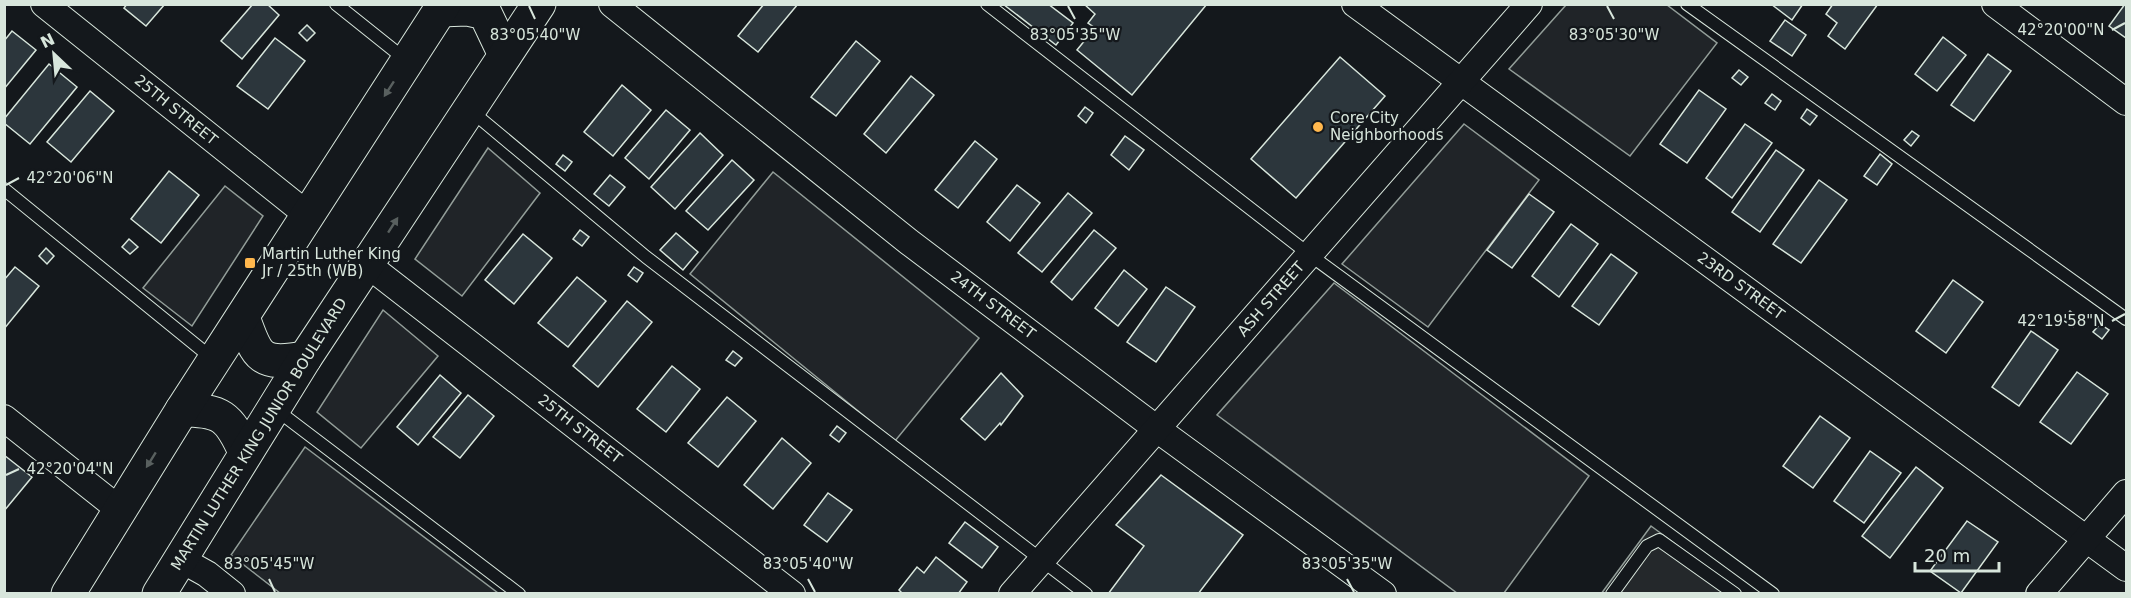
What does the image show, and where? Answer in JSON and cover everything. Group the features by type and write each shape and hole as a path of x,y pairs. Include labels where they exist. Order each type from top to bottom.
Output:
{"main road":[{"name":"MARTIN LUTHER KING JUNIOR BOULEVARD","path":"159,594 305,358 539,4"},
{"path":"68,594 182,410 442,7 485,13 505,55"},
{"path":"243,317 254,349 264,359 278,362 305,358"},
{"path":"182,410 205,410 224,416 236,432 245,452"}],"street":[{"name":"25TH STREET","path":"44,4 309,216"},
{"name":"24TH STREET","path":"612,4 909,242 1157,429 1383,594"},
{"name":"23RD STREET","path":"1355,4 2127,568"},
{"name":"ASH STREET","path":"1012,594 1529,4"},
{"path":"1995,4 2127,102"},
{"name":"25TH STREET","path":"368,265 792,594"},
{"path":"4,418 120,510"},
{"path":"2039,594 2127,493"},
{"path":"180,559 207,574 232,594"}],"lane":[{"path":"336,4 407,61"},
{"path":"987,4 1310,255 1773,594"},
{"path":"1687,4 2127,319"},
{"path":"469,109 646,257 1086,594"},
{"path":"4,189 214,360"},
{"path":"273,408 519,594"},
{"path":"1612,594 1647,546 1659,540 1735,594"}],"shaded area":[{"path":"1566,5 1667,5 1717,43 1630,156 1509,69"},
{"path":"1464,124 1539,180 1428,327 1342,264"},
{"path":"488,148 540,193 462,296 415,259"},
{"path":"773,172 979,338 895,441 690,274"},
{"path":"225,186 263,216 192,326 143,288"},
{"path":"1334,283 1589,476 1504,593 1457,593 1217,415"},
{"path":"383,310 438,356 361,448 317,412"},
{"path":"305,447 498,593 280,593 231,555"},
{"path":"1651,526 1742,593 1601,594"}],"building":[{"path":"127,4 165,4 146,26 124,8"},
{"path":"253,4 267,4 279,15 242,59 221,41"},
{"path":"764,4 798,4 758,52 738,36"},
{"path":"1003,4 1048,4 1073,23 1056,45"},
{"path":"1084,4 1207,4 1132,95 1077,50 1095,28 1088,23 1095,14"},
{"path":"1771,4 1803,4 1792,20"},
{"path":"1833,4 1878,4 1845,49 1828,36 1837,23 1826,14"},
{"path":"2126,4 2126,38 2109,26"},
{"path":"1785,20 1806,35 1792,56 1770,41"},
{"path":"307,25 315,33 307,41 299,33"},
{"path":"12,31 36,50 4,89 4,41"},
{"path":"1943,37 1966,55 1937,91 1915,74"},
{"path":"275,38 305,61 268,109 237,86"},
{"path":"856,41 880,61 836,116 811,97"},
{"path":"1988,54 2011,71 1974,121 1951,105"},
{"name":"Core City Neighborhoods","path":"1340,57 1385,96 1296,198 1251,159"},
{"path":"49,64 77,87 30,144 4,123 4,119"},
{"path":"1739,70 1748,77 1741,85 1732,78"},
{"path":"911,76 934,95 886,153 864,134"},
{"path":"622,85 651,110 613,156 584,132"},
{"path":"1699,90 1726,109 1687,163 1660,144"},
{"path":"90,91 114,111 71,162 47,142"},
{"path":"1772,94 1781,101 1775,110 1765,103"},
{"path":"1085,107 1093,113 1086,123 1078,116"},
{"path":"1807,109 1817,116 1810,125 1801,118"},
{"path":"666,110 690,130 649,179 625,158"},
{"path":"1745,124 1772,143 1732,198 1706,178"},
{"path":"1912,131 1919,136 1911,146 1904,140"},
{"path":"700,133 723,155 675,209 651,187"},
{"path":"1125,136 1144,150 1129,170 1111,155"},
{"path":"975,141 997,159 958,208 935,190"},
{"path":"1776,150 1804,170 1760,232 1732,212"},
{"path":"1880,154 1892,164 1877,185 1864,176"},
{"path":"563,155 572,162 565,171 556,164"},
{"path":"732,160 754,180 708,230 686,211"},
{"path":"169,171 199,195 161,243 131,219"},
{"path":"610,175 625,187 609,206 594,194"},
{"path":"1819,180 1847,200 1801,263 1773,244"},
{"path":"1017,185 1040,203 1010,241 987,222"},
{"path":"1068,193 1092,213 1042,272 1018,253"},
{"path":"1529,194 1554,212 1512,268 1487,250"},
{"path":"1571,224 1598,244 1559,297 1532,276"},
{"path":"580,230 589,237 582,246 573,239"},
{"path":"1094,230 1116,248 1072,300 1051,282"},
{"path":"676,233 698,252 683,270 660,250"},
{"path":"523,234 552,258 514,304 485,280"},
{"path":"129,239 138,247 130,254 122,247"},
{"path":"46,248 54,256 47,264 39,256"},
{"path":"1611,254 1637,273 1599,325 1572,306"},
{"path":"15,267 39,286 4,329 4,280"},
{"path":"634,267 643,273 637,282 628,275"},
{"path":"1124,270 1147,289 1118,326 1095,308"},
{"path":"577,277 606,301 568,347 538,323"},
{"path":"1953,280 1983,302 1946,353 1916,331"},
{"path":"1166,287 1195,307 1156,362 1127,342"},
{"path":"627,301 652,322 598,387 573,366"},
{"path":"2070,311 2079,318 2073,327 2063,320"},
{"path":"2100,324 2109,330 2102,339 2093,332"},
{"path":"2031,331 2058,350 2019,406 1992,387"},
{"path":"733,351 742,358 735,366 726,360"},
{"path":"672,366 700,389 666,432 637,409"},
{"path":"2077,372 2108,394 2071,444 2040,422"},
{"path":"1001,373 1023,396 1001,425 1000,423 985,440 961,419"},
{"path":"440,375 461,393 418,445 397,427"},
{"path":"468,395 494,416 460,458 433,437"},
{"path":"727,397 756,421 718,467 688,443"},
{"path":"1820,416 1850,438 1813,488 1783,466"},
{"path":"837,426 846,433 839,442 830,435"},
{"path":"782,438 811,463 773,509 744,485"},
{"path":"1870,451 1901,473 1864,523 1834,501"},
{"path":"4,455 32,477 4,511"},
{"path":"1916,467 1943,488 1890,558 1862,536"},
{"path":"1161,475 1243,535 1198,594 1108,594 1144,546 1116,525"},
{"path":"828,493 852,510 827,542 804,525"},
{"path":"1967,521 1998,542 1961,593 1930,571"},
{"path":"965,522 998,547 982,568 949,543"},
{"path":"936,557 967,582 958,594 903,594 899,590 917,567 924,573"}],"place":[{"name":"Core City Neighborhoods","path":"1318,127"},
{"name":"Martin Luther King Jr / 25th (WB)","path":"250,263"}]}
